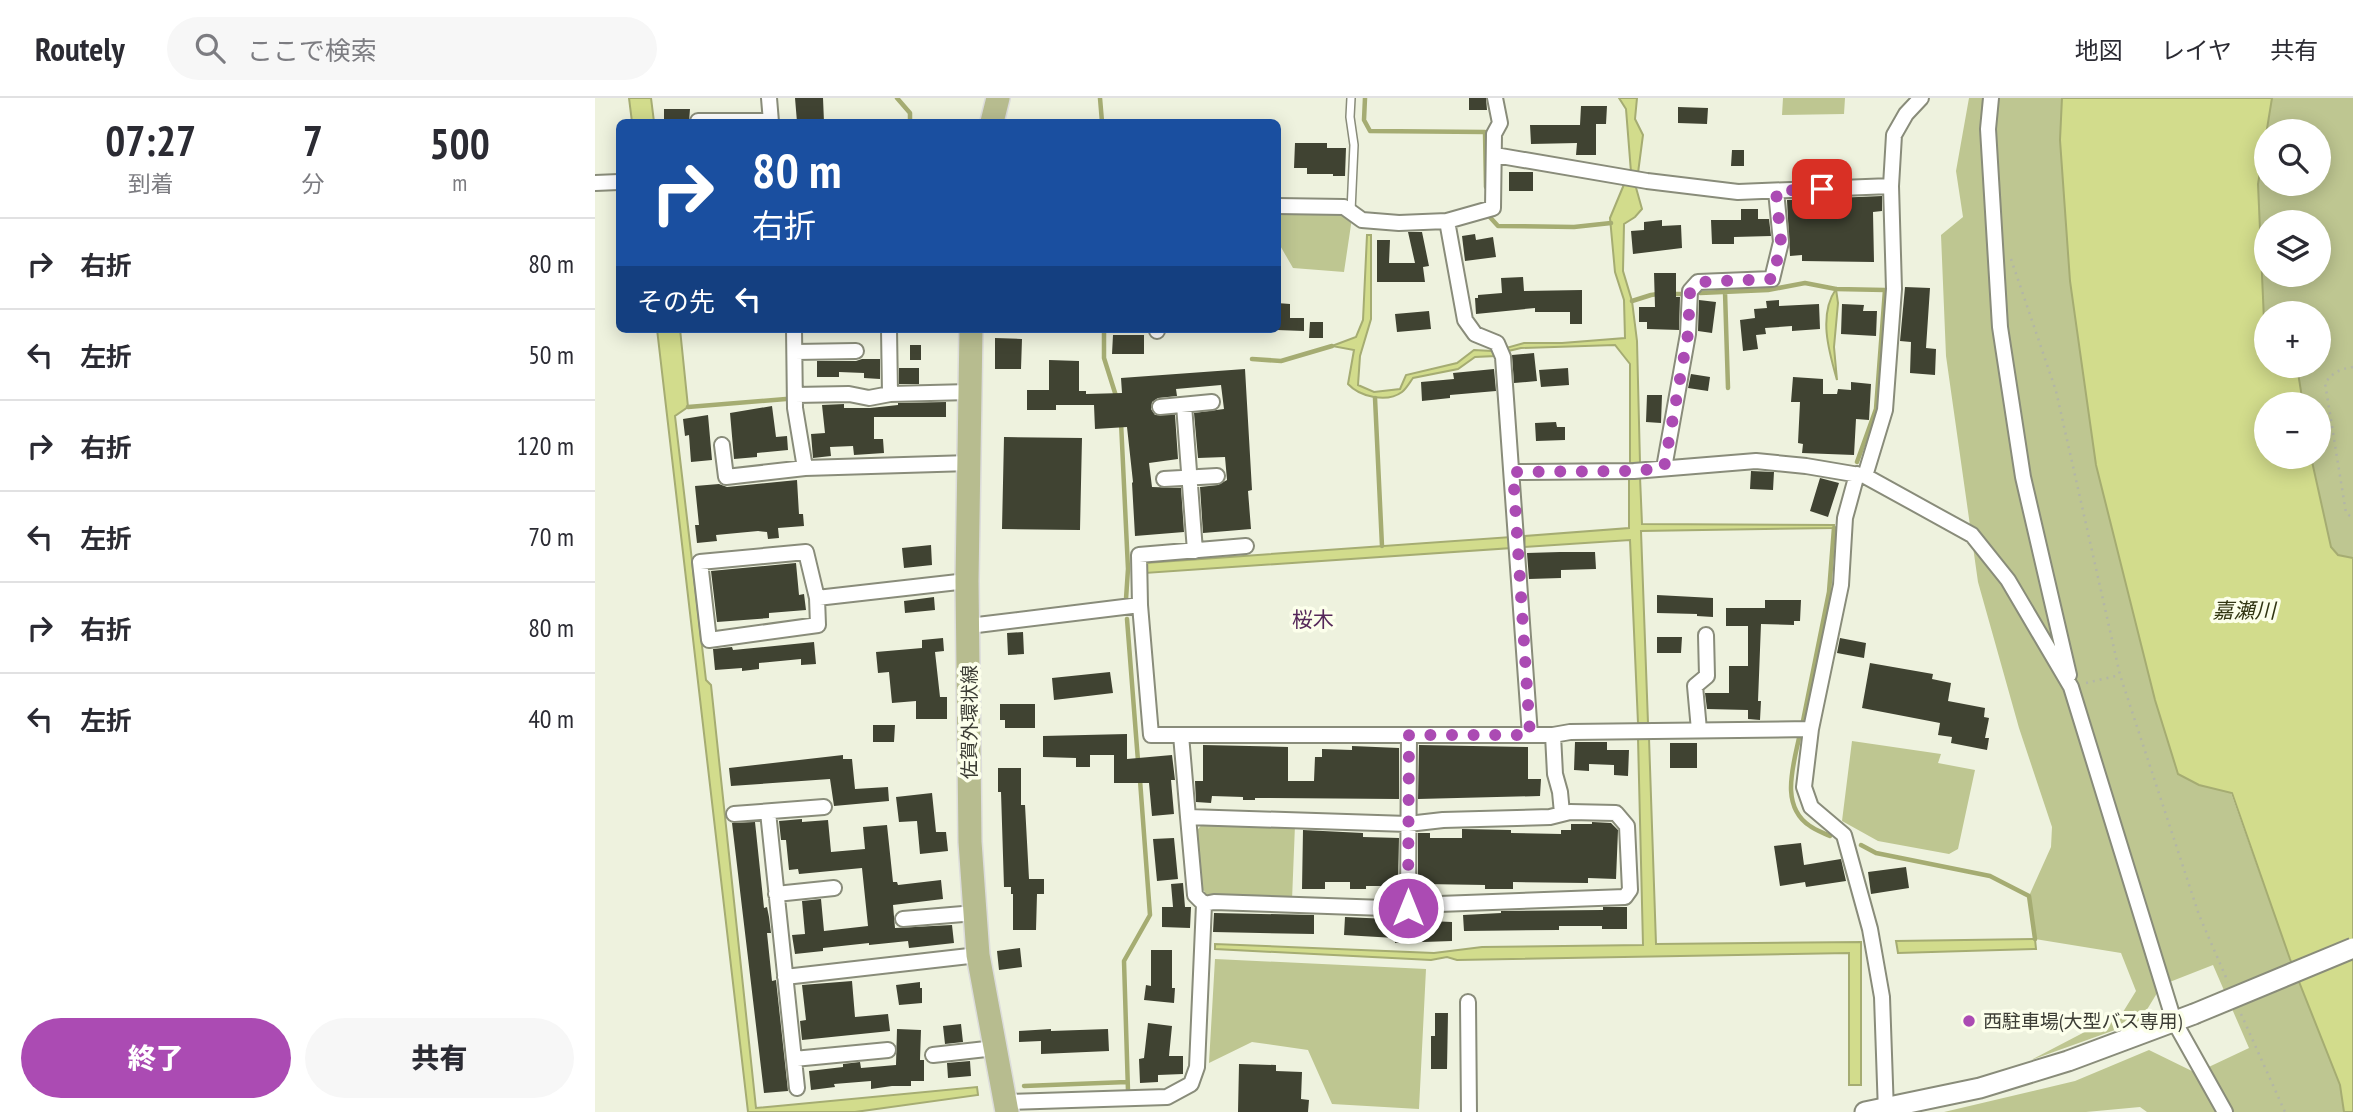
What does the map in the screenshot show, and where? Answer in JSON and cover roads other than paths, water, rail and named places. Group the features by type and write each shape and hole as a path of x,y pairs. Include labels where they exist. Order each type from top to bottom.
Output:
{"main road":[{"path":"993,119 997,98"},
{"name":"佐賀外環状線","path":"971,333 967,581 970,842 978,955 1006,1107"}],"street":[{"path":"769,98 771,119"},
{"path":"1281,206 1344,207 1362,219 1399,223 1447,221 1493,208 1494,134 1500,123 1495,98"},
{"path":"1886,1110 1882,997 1870,929 1844,835 1811,807 1804,787 1811,729 1841,585 1845,518 1885,410 1895,289 1891,186 1894,135 1906,114 1921,98"},
{"path":"1991,98 1988,129 2000,327 2023,477 2071,687 2174,1021 2225,1112"},
{"path":"1495,155 1647,181 1738,192 1891,186"},
{"path":"595,183 616,182"},
{"path":"1664,468 1688,334 1690,292 1698,282 1773,279 1781,242 1776,191"},
{"path":"1447,221 1465,320 1475,334 1497,343 1503,357 1530,735"},
{"path":"794,333 795,395 805,468"},
{"path":"889,333 890,394"},
{"path":"795,352 856,351"},
{"path":"795,395 849,394 869,398 890,394 970,392"},
{"path":"1160,407 1212,402"},
{"path":"1184,405 1195,551"},
{"path":"722,445 726,477 805,468 970,463"},
{"path":"1513,472 1634,471 1756,461 1861,475 1972,534 2007,580 2071,687"},
{"path":"1164,478 1217,476"},
{"path":"1247,546 1139,555 1140,605 1151,735 1553,735 1570,732 1811,729"},
{"path":"806,552 817,598 818,625 709,640 700,562 806,552"},
{"path":"817,598 967,581"},
{"path":"969,626 1140,605"},
{"path":"1699,730 1695,686 1707,676 1706,635"},
{"path":"1006,1107 1167,1097 1191,1084 1197,1067 1204,904 1195,895 1181,735"},
{"path":"1408,908 1409,735"},
{"path":"1553,735 1555,774 1562,813"},
{"path":"734,814 824,807"},
{"path":"768,812 797,1088"},
{"path":"1188,817 1408,824 1443,820 1550,817 1562,813 1616,813 1627,826 1630,890 1625,897 1439,904 1408,908 1214,902 1204,904"},
{"path":"776,894 834,888"},
{"path":"903,919 975,913"},
{"path":"1865,1112 1886,1110 2068,1061 2194,1014 2353,948"},
{"path":"785,977 978,955"},
{"path":"1468,1002 1469,1112"},
{"path":"933,1055 995,1048"},
{"path":"794,1059 888,1050"}],"lane":[{"path":"1351,98 1350,117 1355,145 1351,212"}],"water":[{"path":"629,98 651,98 654,119 632,119"},
{"path":"1619,98 1637,98 1635,119 1643,135 1638,173 1631,172 1626,109"},
{"name":"嘉瀬川","path":"2062,98 2272,98 2269,119 2254,119 2254,196 2259,196 2259,210 2254,210 2254,287 2263,287 2263,301 2254,301 2254,378 2299,378 2301,392 2254,392 2254,469 2314,469 2331,547 2338,555 2353,558 2353,1112 2344,1112 2340,1085 2290,959 2232,793 2199,785 2178,774 2155,700 2096,465 2070,281 2060,140"},
{"path":"1625,182 1635,184 1642,209 1624,224 1623,271 1632,301 1637,341 1640,463 1630,463 1630,364 1615,345 1521,348 1508,351 1506,348 1524,343 1625,338 1624,300 1615,272 1610,218"},
{"path":"1367,235 1371,235 1371,319 1360,356 1358,385 1374,392 1400,389 1406,375 1457,363 1474,350 1492,351 1495,356 1475,357 1458,369 1413,378 1402,392 1389,397 1374,397 1353,389 1348,384 1354,350 1332,346 1356,337 1363,320"},
{"path":"1836,289 1838,303 1834,347 1837,380 1828,346 1826,322 1827,310"},
{"path":"657,333 680,333 688,407 675,416 706,680 711,685 756,1108 977,1087 978,1095 855,1112 748,1112"},
{"path":"1629,477 1640,477 1642,524 1834,525 1834,528 1641,531 1648,723 1638,723 1630,540 1524,547 1525,536 1629,528"},
{"path":"1511,537 1512,548 1145,573 1145,563"},
{"path":"1638,738 1649,738 1656,944 1861,942 1861,1085 1849,1085 1849,953 1457,960 1447,957 1431,960 1215,949 1215,944 1434,953 1482,947 1643,945"},
{"path":"2035,939 2036,949 1898,953 1896,941"}],"waterway":[{"path":"897,98 910,113 910,119"},
{"path":"1100,98 1102,119"},
{"path":"1365,98 1364,120 1370,131 1485,132 1486,187"},
{"path":"1488,215 1498,226 1574,227 1611,223"},
{"path":"1700,293 1768,290 1805,283 1836,289 1885,290 1876,409 1857,462"},
{"path":"1725,292 1728,388"},
{"path":"1632,301 1658,294"},
{"path":"1671,294 1681,294"},
{"path":"1104,333 1104,358 1116,396"},
{"path":"1252,359 1281,361 1332,346"},
{"path":"1375,398 1382,546"},
{"path":"688,407 786,399"},
{"path":"1121,422 1128,569 1126,599"},
{"path":"1803,721 1829,592 1834,528"},
{"path":"1127,619 1138,761"},
{"path":"1799,738 1791,785 1795,808 1810,826 1830,836"},
{"path":"1128,1091 1124,961 1150,915 1140,780"},
{"path":"1861,845 1876,853 1990,876 2029,896 2035,939"},
{"path":"1024,1086 1127,1082"}],"place":[{"name":"西駐車場(大型バス専用)","path":"1969,1021"}],"district":[{"name":"桜木","path":"1313,620"}]}
